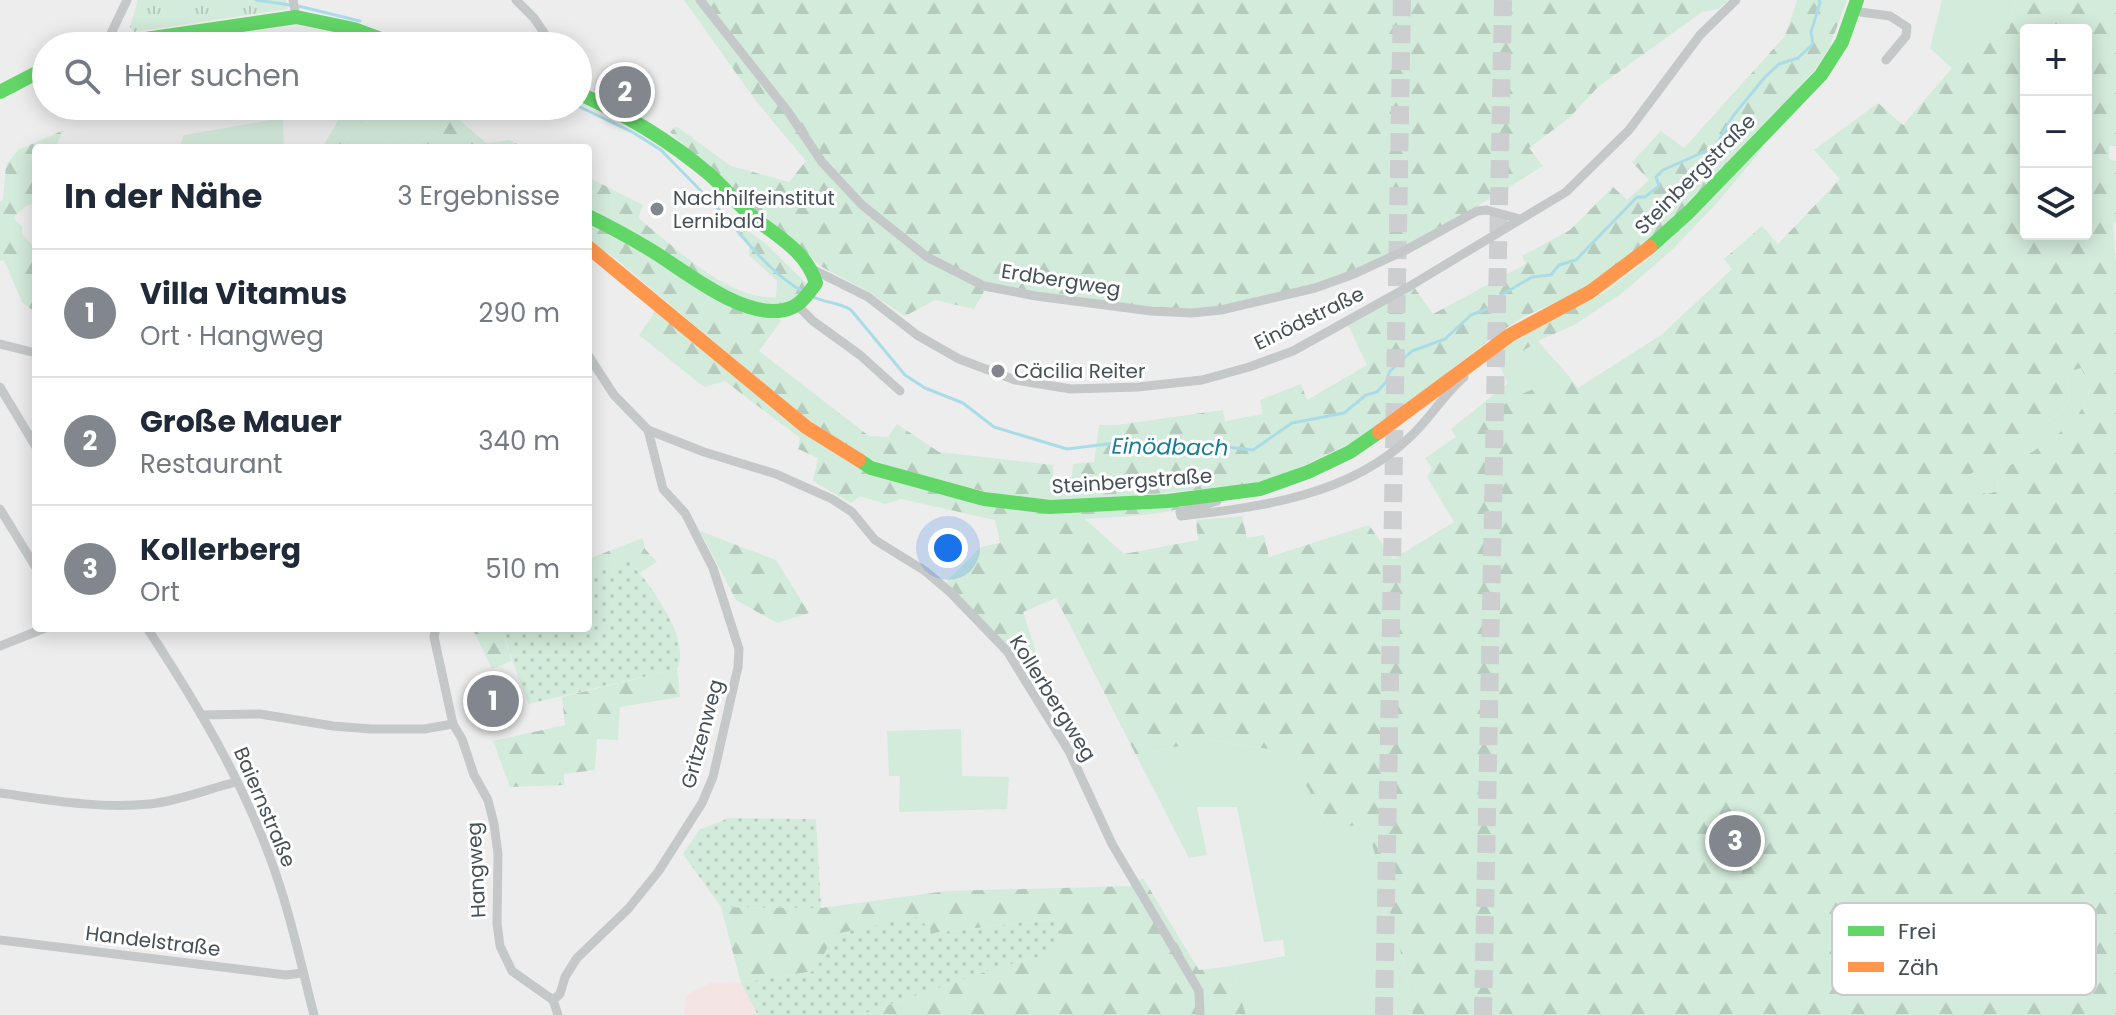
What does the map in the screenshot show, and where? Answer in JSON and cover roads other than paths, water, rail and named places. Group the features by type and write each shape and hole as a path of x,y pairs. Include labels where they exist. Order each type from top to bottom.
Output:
{"main road":[{"name":"Steinbergstraße","path":"592,250 778,406 829,444 871,468 959,493 1024,506 1086,506 1217,496 1260,489 1308,472 1350,452 1510,335 1615,277 1689,212 1821,75 1842,42 1855,6"},
{"path":"183,32 296,14 362,32"},
{"path":"0,92 32,75"},
{"path":"592,100 638,123 705,171 750,214 805,259 815,276 801,303 779,311 749,307 645,245 592,218"}],"street":[{"path":"109,32 127,0"},
{"path":"294,0 296,14"},
{"path":"516,0 544,32"},
{"name":"Erdbergweg","path":"700,0 789,113 822,162 862,205 927,257 984,286 1151,311 1192,313 1221,310 1315,288 1354,274 1481,210 1520,219"},
{"name":"Einödstraße","path":"815,276 868,297 917,335 959,359 993,373 1055,388 1138,387 1202,380 1249,367 1293,351 1410,286 1566,192 1629,130 1700,35 1736,0"},
{"path":"1855,6 1890,16 1907,27 1906,36 1886,60"},
{"path":"801,303 813,321 860,355 900,391"},
{"path":"0,344 32,352"},
{"name":"Kollerbergweg","path":"592,361 614,395 648,430 704,452 776,474 832,499 852,512 875,540 925,571 950,592 1007,651 1069,751 1112,844 1199,991 1200,1015"},
{"path":"1217,496 1217,501 1180,512 1181,516 1250,508 1285,500 1354,475 1412,436 1466,376 1464,368"},
{"path":"0,387 32,440"},
{"name":"Gritzenweg","path":"553,1000 560,994 565,977 577,958 628,909 658,872 702,803 713,777 738,667 739,649 713,568 685,513 663,489 648,430"},
{"path":"0,509 32,561"},
{"path":"0,646 35,632"},
{"name":"Baiernstraße","path":"149,632 201,715 236,782 283,895 314,1015"},
{"name":"Hangweg","path":"435,632 453,724 488,800 494,824 498,854 497,923 504,959 520,979 553,1000"},
{"path":"201,715 260,714 371,729 424,729 453,724"},
{"path":"0,793 96,806 153,804 236,782"},
{"name":"Handelstraße","path":"0,940 286,975 302,973"},
{"path":"553,1000 558,1015"}],"waterway":[{"name":"Einödbach","path":"256,0 290,5"},
{"name":"Einödbach","path":"811,296 851,310 905,375 925,388 963,403 994,427 1067,449 1124,442 1164,451 1200,444 1253,450 1292,423 1344,413 1366,395 1377,392 1390,371 1412,351 1445,339 1471,315 1487,309 1503,294 1532,277 1551,275 1559,265 1576,260 1637,197 1645,197 1659,186 1656,177 1663,170 1715,147 1733,116 1765,77 1779,64 1798,58 1813,44 1811,32 1819,0"},
{"name":"Einödbach","path":"298,6 360,21"},
{"name":"Einödbach","path":"592,113 661,150 702,192"},
{"name":"Einödbach","path":"706,196 776,272 804,292"}],"tunnel":[{"path":"1384,1015 1402,0"},
{"path":"1483,1015 1503,0"}],"place":[{"name":"Große Mauer","path":"625,92"},
{"name":"Nachhilfeinstitut Lernibald","path":"657,209"},
{"name":"Cäcilia Reiter","path":"998,371"},
{"name":"Villa Vitamus","path":"493,701"},
{"name":"Kollerberg","path":"1735,841"}]}
